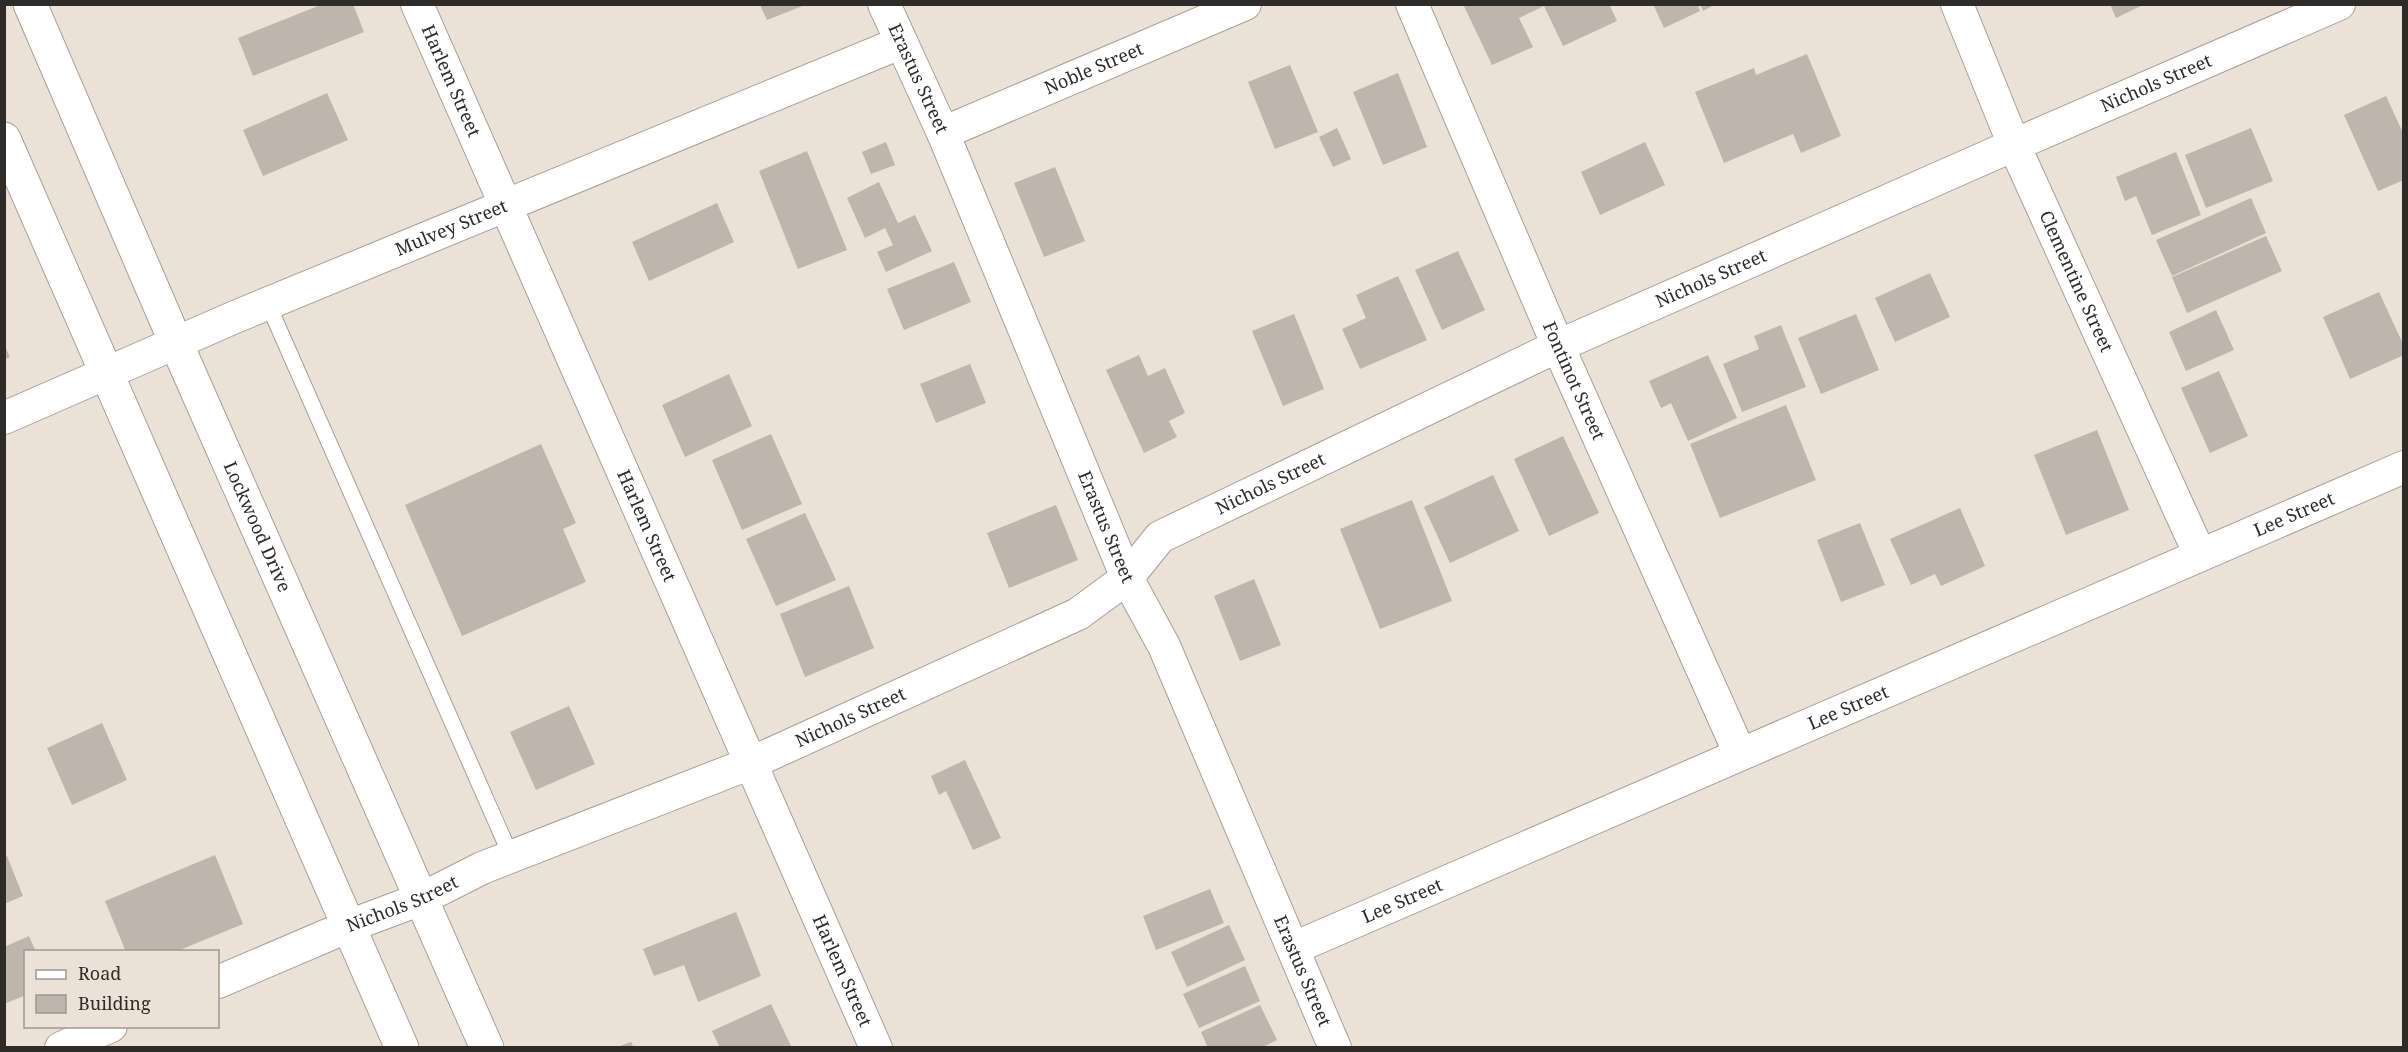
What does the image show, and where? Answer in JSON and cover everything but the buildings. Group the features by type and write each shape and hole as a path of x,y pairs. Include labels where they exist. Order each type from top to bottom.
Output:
{"main road":[{"name":"Lockwood Drive","path":"30,4 176,343 487,1047"},
{"path":"4,140 402,1047"}],"street":[{"name":"Harlem Street","path":"417,4 876,1047"},
{"name":"Erastus Street","path":"884,4 943,133 1127,578 1164,646 1335,1047"},
{"name":"Noble Street","path":"943,133 1245,4"},
{"name":"Fontinot Street","path":"1412,4 1558,346 1740,754"},
{"name":"Clementine Street","path":"1957,4 2014,145 2200,555"},
{"name":"Nichols Street","path":"219,982 349,926 421,899 482,867 751,763 1078,614 1127,578 1160,537 1558,346 2339,4"},
{"name":"Mulvey Street","path":"4,418 268,304 900,43"},
{"name":"Lee Street","path":"1294,948 2403,467"},
{"path":"61,1047 106,1028"}],"lane":[{"path":"268,304 512,856"}]}
